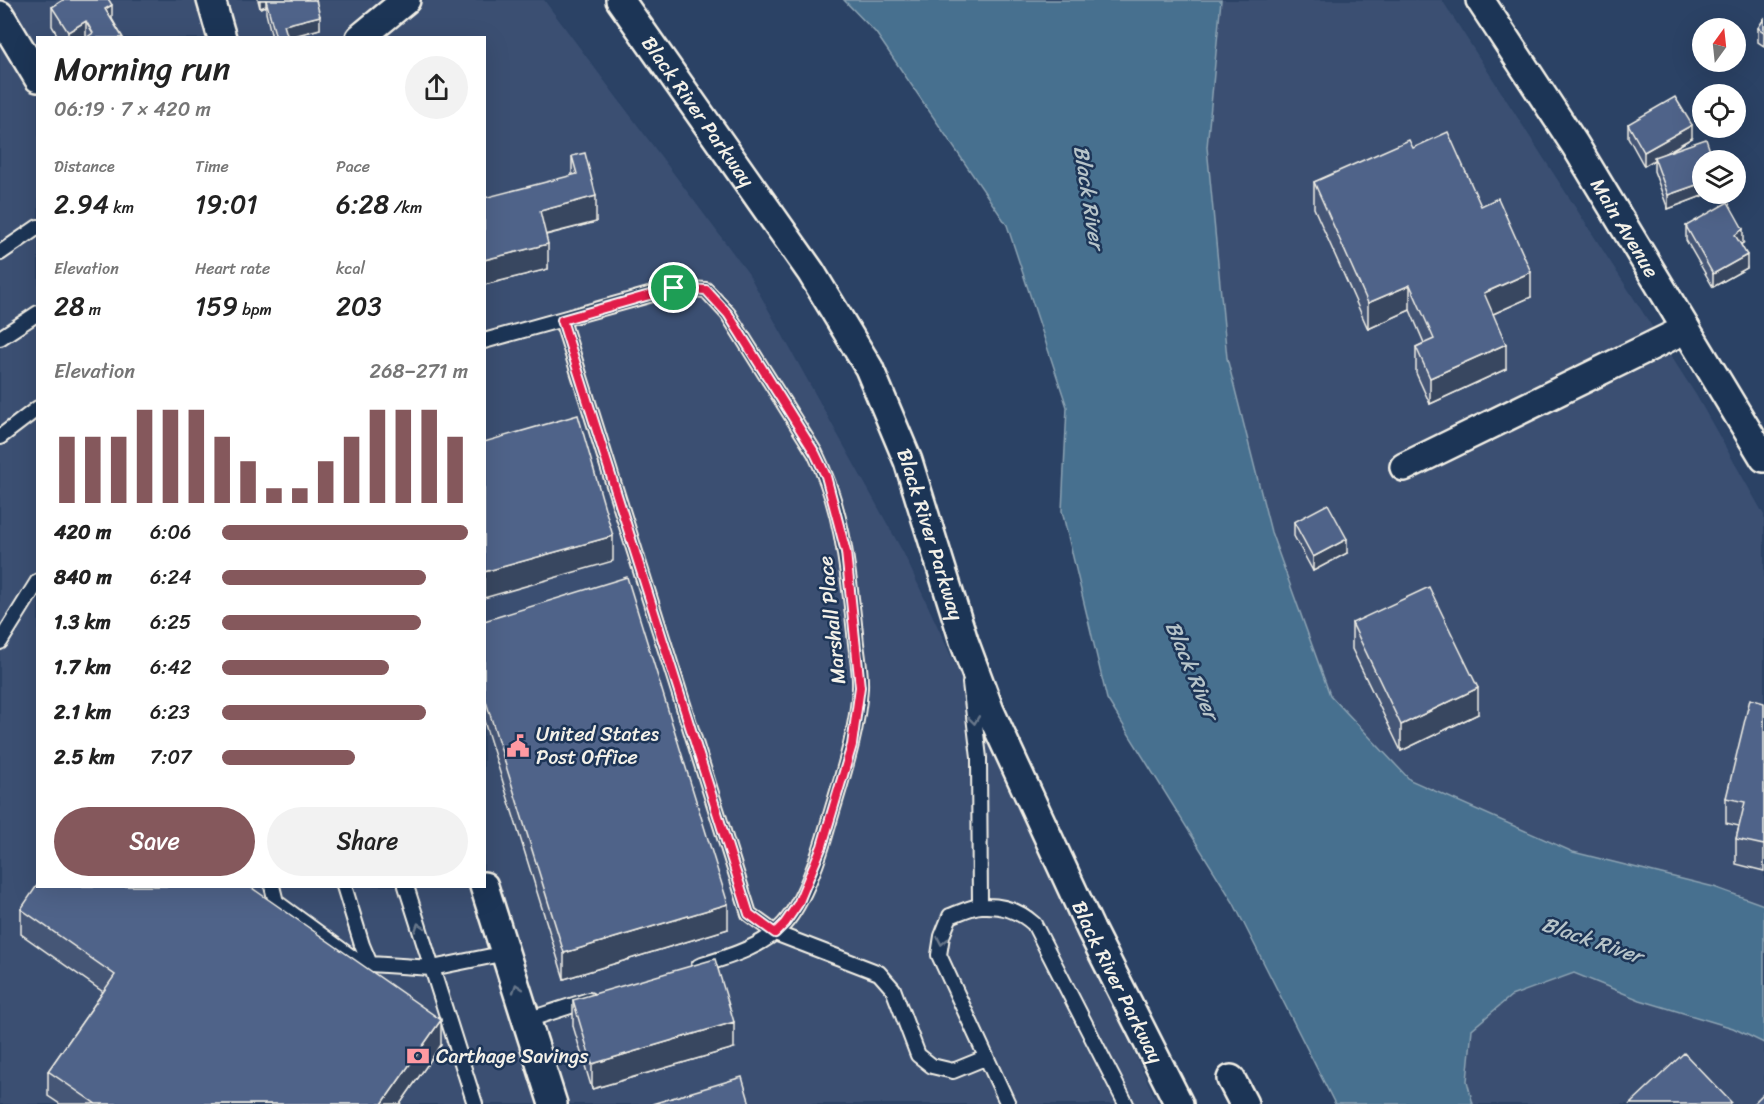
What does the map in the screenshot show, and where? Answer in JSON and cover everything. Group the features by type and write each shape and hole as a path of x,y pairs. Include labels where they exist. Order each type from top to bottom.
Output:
{"street":[{"path":"211,0 221,36"},
{"path":"362,36 406,0"},
{"name":"Black River Parkway","path":"620,0 811,272 869,368 908,461 964,641 990,711 1091,930 1179,1104"},
{"name":"Main Avenue","path":"1480,0 1575,145 1764,458"},
{"path":"0,15 36,75"},
{"path":"1404,467 1686,329"},
{"path":"485,888 553,1104"},
{"path":"1231,1079 1244,1104"}],"lane":[{"path":"0,253 36,228"},
{"name":"Marshall Place","path":"486,340 674,288 706,290 728,314 809,444 826,476 846,552 860,687 852,745 822,846 798,904 785,923 775,933 738,954 684,971"},
{"path":"0,338 36,314"},
{"path":"562,320 749,914 775,933 879,973 893,989 918,1054 932,1066 953,1071 986,1058"},
{"path":"0,437 36,410"},
{"path":"0,642 36,584"},
{"path":"964,641 979,758 980,905"},
{"path":"272,888 276,902 354,959 370,964 432,969 506,953"},
{"path":"345,888 370,964"},
{"path":"407,888 475,1104"},
{"path":"1008,1104 939,955 942,936 950,916 980,905 1010,909 1023,914 1034,924 1126,1104"},
{"path":"527,1020 599,998"}],"shaded area":[{"path":"0,0 544,0 748,273 904,554 1158,1104 0,1104"},
{"path":"1221,0 1442,0 1696,395 1764,515 1764,905 1714,887 1573,852 1409,780 1330,695 1271,532 1227,358 1207,147"},
{"path":"1574,973 1640,1000 1733,1028 1764,1043 1764,1104 1473,1104 1467,1081 1472,1029 1511,996"}],"water":[{"name":"Black River","path":"844,0 1221,0 1207,147 1227,358 1271,532 1330,695 1410,780 1573,852 1714,887 1764,905 1764,1043 1733,1028 1640,1000 1574,973 1511,996 1472,1029 1467,1081 1473,1104 1335,1104 1233,902 1107,699 1062,511 1067,407 1007,225 876,33"}],"building":[{"path":"63,0 109,0 112,5 105,9 122,36 89,36 93,33 86,21 68,32 52,7"},
{"path":"266,0 316,0 320,16 284,25 287,36 275,36"},
{"path":"1764,19 1764,32 1758,28"},
{"path":"1675,97 1692,125 1644,152 1628,124"},
{"path":"1448,132 1481,206 1498,198 1531,272 1484,293 1506,344 1430,378 1416,347 1434,339 1410,285 1368,303 1314,182 1409,140 1413,148"},
{"path":"1706,139 1710,150 1692,150 1692,187 1668,195 1654,157"},
{"path":"585,153 596,196 540,211 548,244 486,260 486,197 577,174 572,156"},
{"path":"1724,204 1729,204 1743,229 1735,235 1747,255 1713,274 1686,226"},
{"path":"578,415 613,536 486,571 486,441"},
{"path":"1328,504 1347,539 1313,557 1294,522"},
{"path":"627,577 728,904 564,953 486,701 486,620"},
{"path":"1429,587 1478,688 1401,725 1352,623"},
{"path":"1750,699 1764,703 1764,845 1736,839 1745,802 1726,798"},
{"path":"36,887 252,888 441,1020 382,1104 96,1104 48,1071 115,975 21,909"},
{"path":"715,959 734,1022 592,1064 573,1000"},
{"path":"1684,1053 1731,1102 1729,1104 1630,1104"},
{"path":"742,1077 750,1104 652,1104"},
{"path":"1764,1093 1764,1104 1753,1104"}],"place":[{"name":"United States Post Office","path":"518,746"},
{"name":"Carthage Savings","path":"418,1056"}],"route":[{"path":"674,288 706,290 728,314 815,453 826,476 846,552 860,687 852,745 822,846 798,904 775,933 749,914 562,320 674,288"}]}
